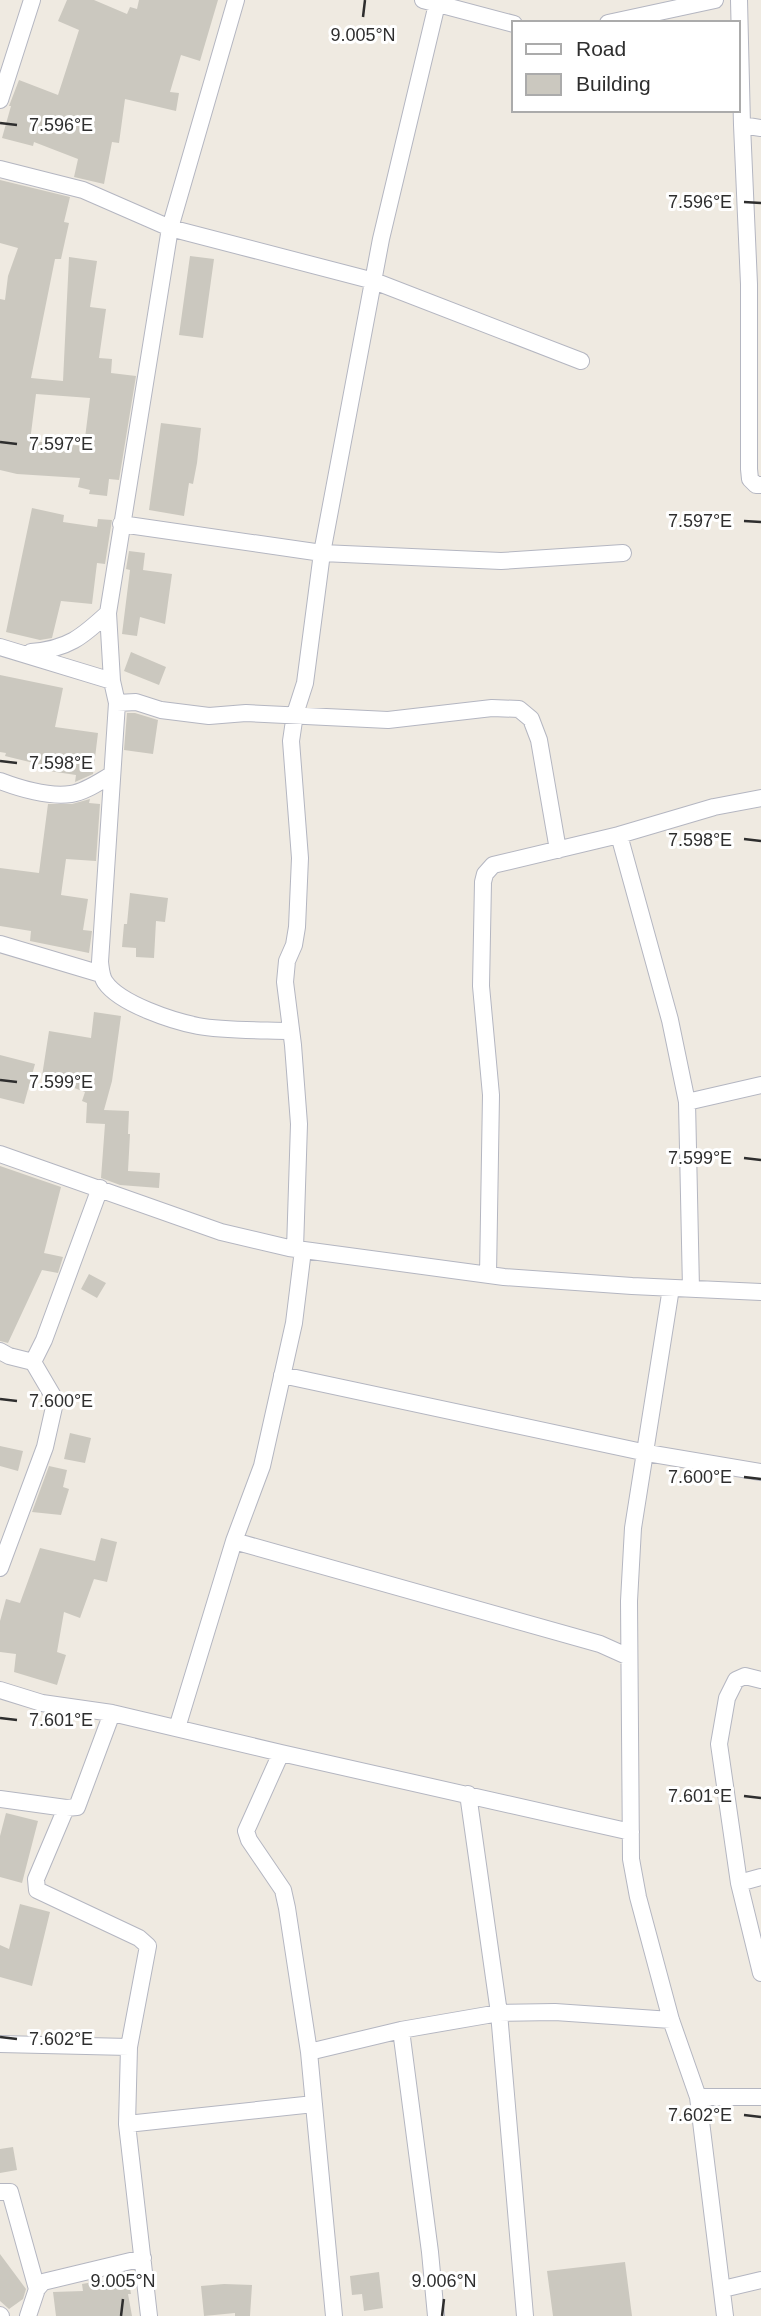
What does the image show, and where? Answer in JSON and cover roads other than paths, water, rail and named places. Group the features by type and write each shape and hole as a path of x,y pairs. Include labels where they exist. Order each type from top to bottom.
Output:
{"street":[{"path":"0,100 32,0"},
{"path":"236,0 170,228 108,612 112,681 117,703 101,974 106,984 120,996 200,1027 291,1031"},
{"path":"617,21 715,0"},
{"path":"739,0 739,21"},
{"path":"177,1728 234,1541 262,1466 294,1324 300,1250 299,1124 285,982 287,961 295,945 300,858 291,741 295,714 305,683 322,553 381,239 430,2 512,22"},
{"path":"740,62 741,125 755,285 749,469 750,479 756,485 761,485"},
{"path":"741,125 761,128"},
{"path":"0,169 83,190 170,228 374,281 581,361"},
{"path":"121,524 322,553 501,561 623,553"},
{"path":"22,653 61,648 85,635 108,612"},
{"path":"0,648 112,681"},
{"path":"117,703 136,702 161,710 209,716 246,713 295,714 388,720 492,708 519,709 531,719 538,740 558,850"},
{"path":"0,781 28,790 72,794 111,775"},
{"path":"488,1275 491,1094 481,986 485,874 493,865 761,798"},
{"path":"619,835 670,1020 687,1102 691,1289"},
{"path":"0,944 101,974"},
{"path":"687,1102 761,1085"},
{"path":"0,1154 221,1232 300,1250 488,1275 761,1292"},
{"path":"33,1362 44,1340 100,1188"},
{"path":"671,1288 634,1528 629,1601 631,1859 638,1897 671,2021 698,2097 725,2316"},
{"path":"0,1351 33,1362 53,1396 54,1407 45,1447 0,1568"},
{"path":"282,1375 646,1453 761,1472"},
{"path":"234,1541 600,1644 629,1657"},
{"path":"761,1680 745,1676 736,1680 727,1698 719,1744 739,1883 761,1973"},
{"path":"0,1690 41,1703 112,1713 631,1832"},
{"path":"0,1799 66,1808 77,1807 112,1713"},
{"path":"281,1753 246,1831 249,1840 283,1890 309,2052 334,2316"},
{"path":"468,1794 499,2012 525,2316"},
{"path":"66,1808 36,1879 37,1890 139,1938 148,1946 129,2047 127,2124 149,2316"},
{"path":"739,1883 761,1877"},
{"path":"309,2052 401,2030 499,2012 555,2012 671,2021"},
{"path":"401,2030 436,2316"},
{"path":"0,2044 129,2047"},
{"path":"698,2097 761,2097"},
{"path":"127,2124 314,2104"},
{"path":"0,2192 10,2192 37,2289"},
{"path":"28,2316 37,2289 43,2282 143,2258"},
{"path":"723,2289 761,2280"}]}
